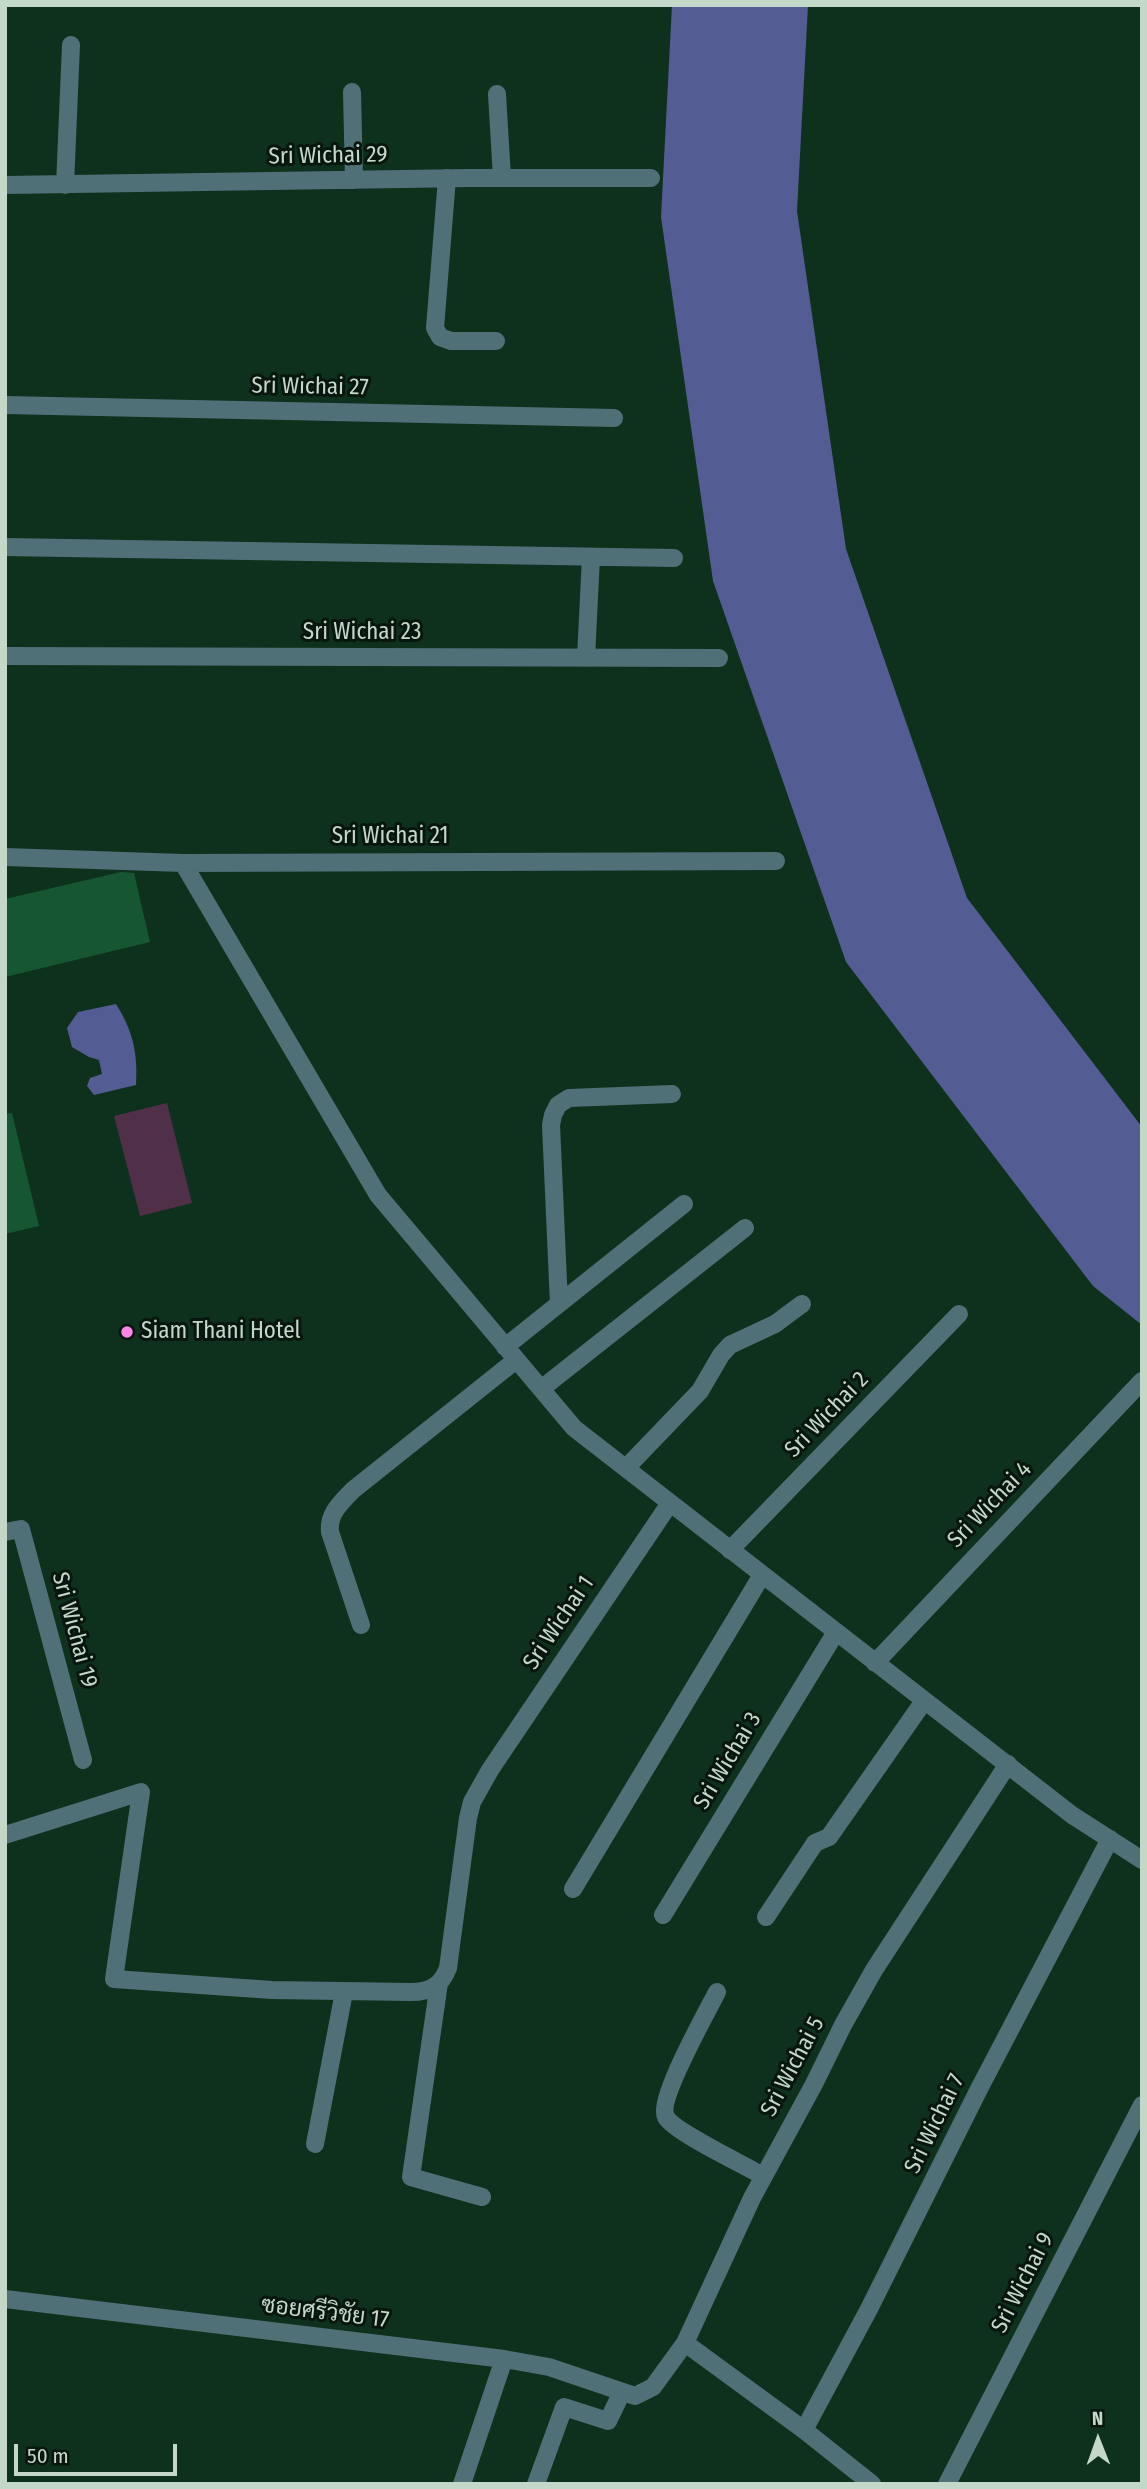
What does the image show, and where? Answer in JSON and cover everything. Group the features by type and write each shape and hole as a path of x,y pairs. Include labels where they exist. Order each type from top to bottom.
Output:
{"street":[{"path":"65,185 71,46"},
{"path":"352,92 354,180"},
{"path":"497,94 502,178"},
{"path":"447,178 435,328 440,337 451,341 496,341"},
{"name":"Sri Wichai 29","path":"5,185 447,178 651,178"},
{"name":"Sri Wichai 27","path":"5,405 614,418"},
{"path":"5,547 674,558"},
{"path":"586,658 591,556"},
{"name":"Sri Wichai 23","path":"5,656 719,658"},
{"name":"Sri Wichai 21","path":"5,856 183,863 776,861"},
{"path":"183,863 378,1195 574,1427 1072,1815 1142,1860"},
{"path":"559,1304 552,1115 558,1105 569,1098 672,1094"},
{"path":"361,1625 330,1532 329,1522 335,1509 353,1490 511,1354 559,1304 684,1204"},
{"path":"541,1388 745,1228"},
{"path":"626,1468 700,1391 720,1355 730,1345 775,1324 802,1304"},
{"name":"Sri Wichai 2","path":"730,1550 959,1314"},
{"name":"Sri Wichai 4","path":"875,1663 1142,1381"},
{"name":"Sri Wichai 1","path":"482,2197 411,2176 439,1983 448,1968 472,1802 490,1770 670,1503"},
{"name":"Sri Wichai 19","path":"5,1532 21,1529 83,1760"},
{"path":"573,1889 762,1575"},
{"name":"Sri Wichai 3","path":"663,1915 836,1632"},
{"path":"766,1917 815,1843 829,1837 924,1701"},
{"name":"Sri Wichai 5","path":"628,2394 653,2387 685,2343 764,2176 843,2025 874,1970 1008,1763"},
{"path":"5,1835 141,1792 114,1979 344,1992 426,1992 439,1983"},
{"name":"Sri Wichai 7","path":"804,2430 869,2309 979,2088 1111,1839"},
{"path":"315,2144 344,1992"},
{"path":"717,1992 671,2084 664,2103 664,2112 667,2119 683,2131 764,2176"},
{"name":"Sri Wichai 9","path":"947,2484 1142,2105"},
{"name":"ซอยศรีวิชัย 17","path":"5,2299 504,2360 549,2367 628,2394"},
{"path":"685,2343 804,2430 872,2484"},
{"path":"462,2484 504,2360"},
{"path":"536,2484 564,2407 608,2421 628,2394"}],"shaded area":[{"path":"167,1103 192,1203 140,1216 114,1116"}],"water":[{"path":"672,5 808,5 797,211 846,549 967,898 1142,1127 1142,1325 1093,1286 846,962 713,581 661,217"},
{"path":"116,1004 133,1043 136,1085 94,1095 87,1086 90,1078 102,1074 99,1060 72,1047 67,1028 78,1012"}],"building":[{"path":"121,872 134,873 150,942 5,977 5,899"},
{"path":"12,1113 39,1226 5,1234 5,1114"}],"place":[{"name":"Siam Thani Hotel","path":"127,1332"}]}
